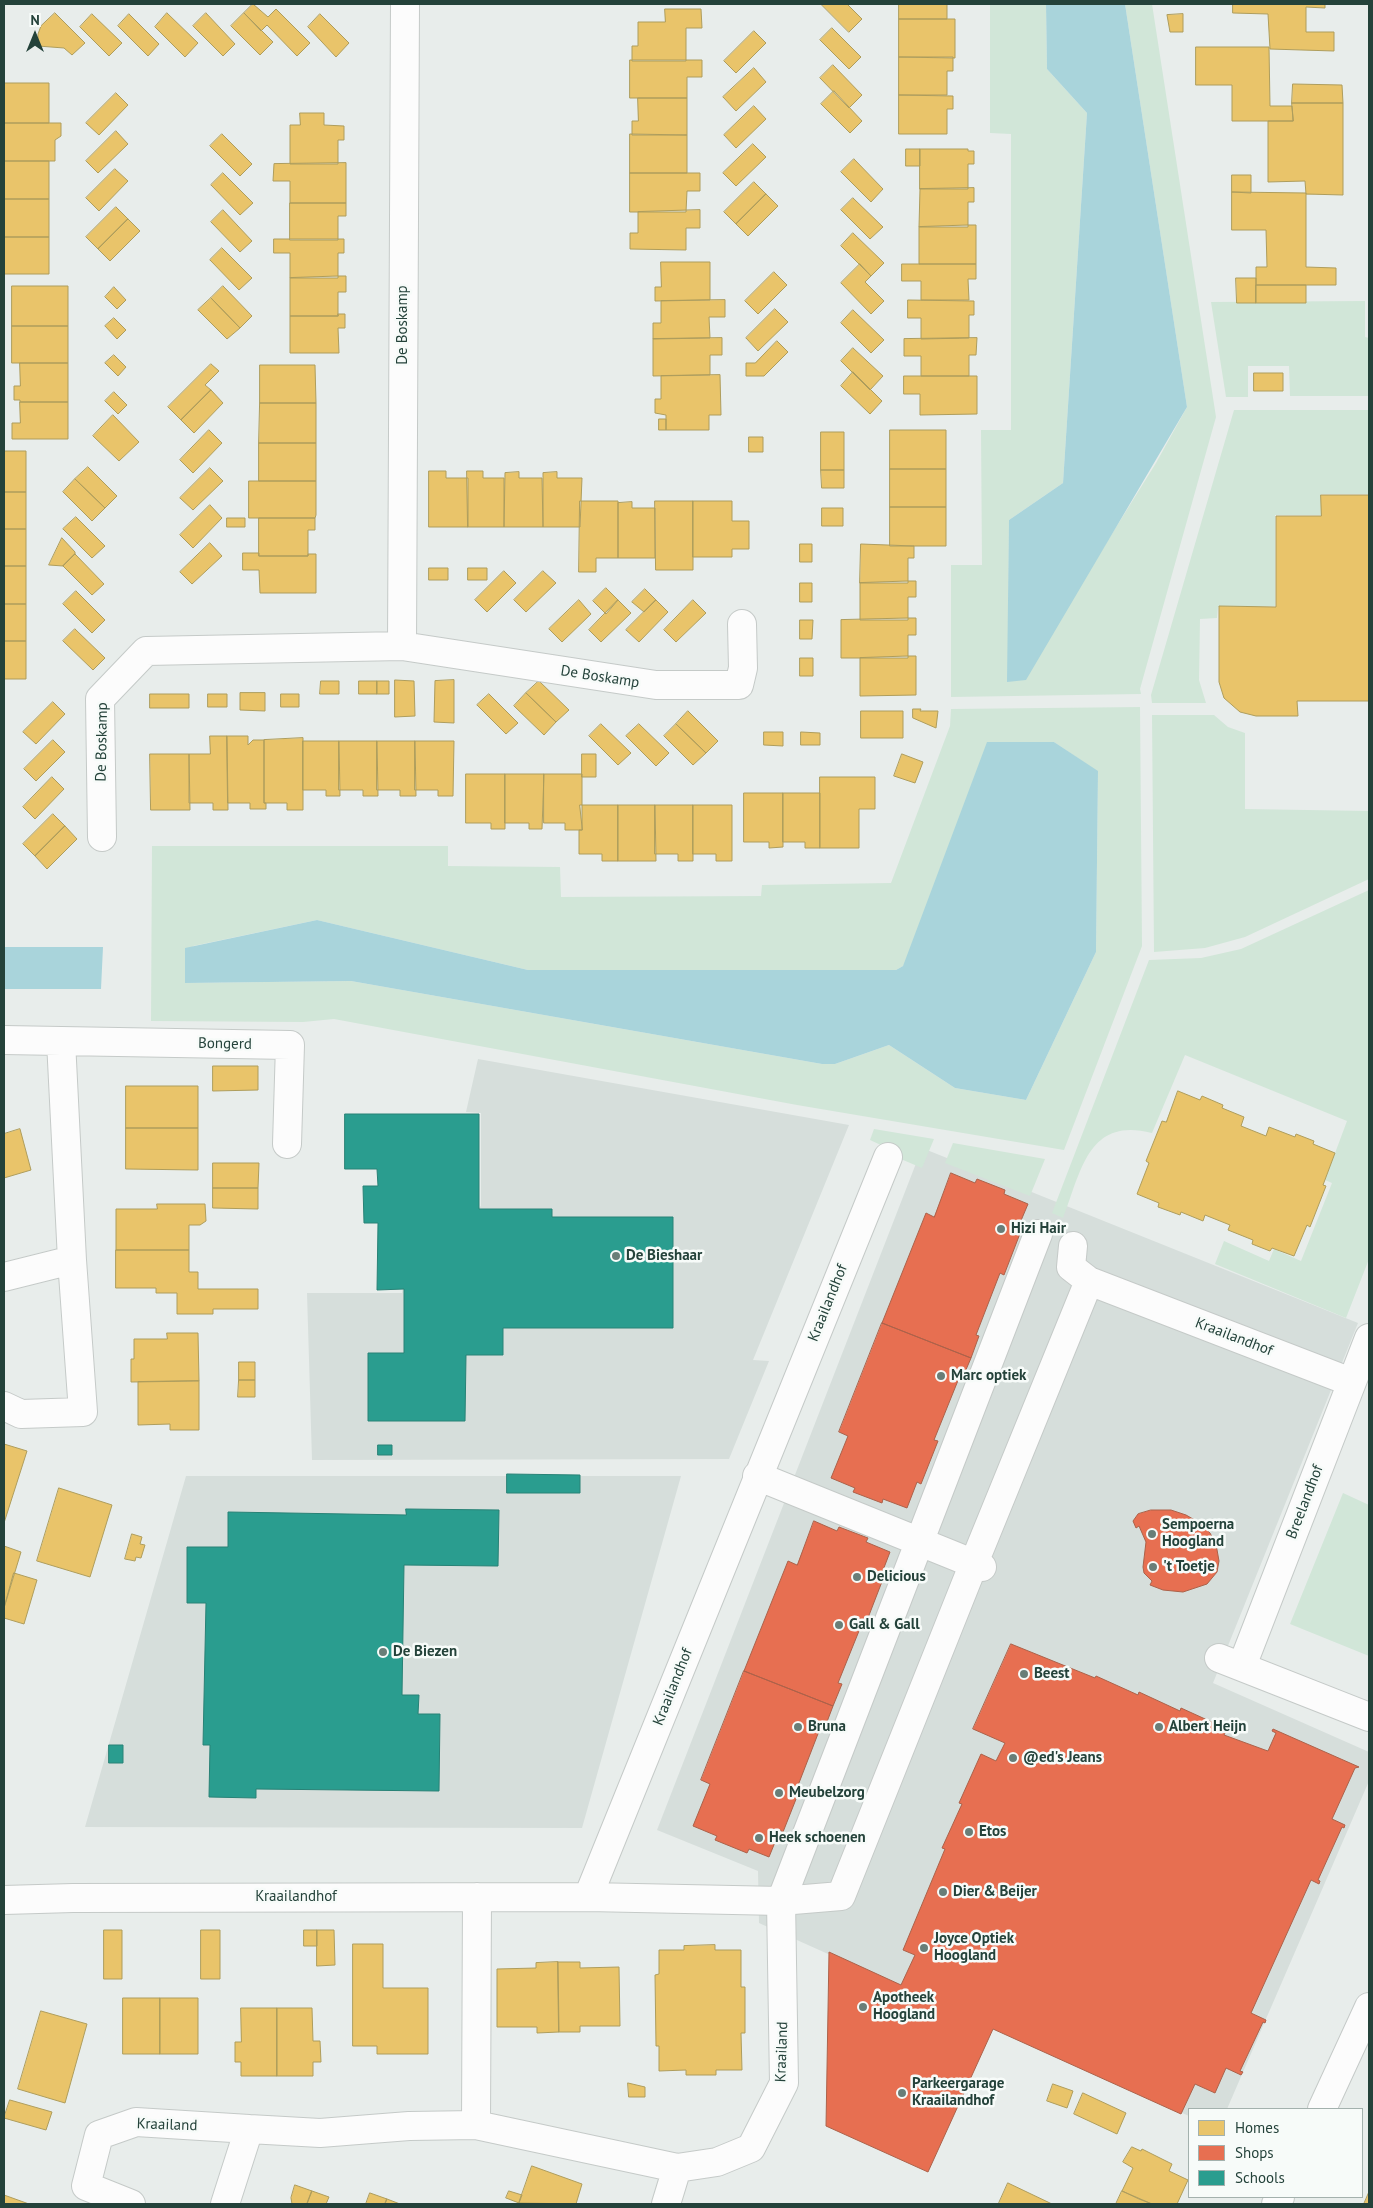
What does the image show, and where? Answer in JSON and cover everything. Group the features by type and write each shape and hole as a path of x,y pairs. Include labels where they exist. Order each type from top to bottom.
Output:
{"street":[{"name":"De Boskamp","path":"402,646 405,4"},
{"name":"De Boskamp","path":"102,837 100,699 146,651 402,646 656,685 739,685 743,668 742,624"},
{"name":"Bongerd","path":"4,1040 290,1045 287,1144"},
{"path":"4,1406 22,1414 83,1412 72,1260 61,1041"},
{"name":"Kraailandhof","path":"588,1897 757,1476 888,1157"},
{"path":"781,1901 1038,1234"},
{"name":"Kraailandhof","path":"1073,1246 1071,1267 1089,1281 1351,1382"},
{"path":"4,1277 72,1260"},
{"name":"Kraailandhof","path":"4,1900 83,1898 588,1897 781,1901 841,1896 978,1565 1089,1281"},
{"name":"Breelandhof","path":"1369,1338 1230,1662 1369,1717"},
{"path":"757,1476 978,1565"},
{"path":"476,2125 477,1897"},
{"name":"Kraailand","path":"131,2204 86,2186 99,2135 136,2122 320,2132 409,2126 476,2125 677,2168 717,2162 751,2148 784,2083 781,1901"},
{"path":"1322,2108 1369,2007"},
{"path":"225,2204 249,2129"},
{"path":"666,2204 677,2168"}],"shaded area":[{"name":"De Bieshaar","path":"478,1059 849,1125 753,1360 769,1361 729,1459 312,1460 307,1293 402,1293 405,1261 481,1206 481,1113 466,1112"},
{"path":"922,1148 1358,1323 1213,1683 1369,1752 1369,1781 1227,2108 1188,2108 1188,2116 759,1923 758,1871 657,1830"},
{"name":"De Biezen","path":"186,1476 681,1476 582,1828 85,1827"}],"green space":[{"path":"990,4 1046,4 1047,69 1087,113 1063,483 1009,520 1008,682 1090,569 1156,463 1187,407 1125,4 1152,4 1216,417 1140,689 1141,694 951,697 951,565 982,565 981,430 1011,430 1011,134 990,133"},
{"path":"1365,301 1365,337 1369,338 1369,396 1290,396 1289,366 1248,366 1248,397 1226,397 1211,302"},
{"path":"1234,410 1369,410 1369,494 1321,494 1321,515 1275,515 1275,606 1218,607 1217,618 1200,619 1199,680 1206,703 1152,703 1151,695"},
{"path":"1140,707 1142,946 1064,1150 797,1105 334,1019 303,1022 151,1021 152,846 448,846 448,866 560,867 561,897 761,896 762,885 891,883 950,726 951,709","holes":["1054,742 1098,772 1096,952 1026,1100 955,1088 889,1045 835,1064 822,1064 351,981 185,983 193,946 317,920 528,970 896,970 903,966"]},
{"path":"1152,715 1214,715 1228,727 1245,733 1245,809 1369,811 1369,879 1245,937 1205,948 1154,952"},
{"path":"1369,890 1369,1259 1346,1318 1215,1264 1224,1241 1269,1261 1274,1249 1301,1261 1332,1183 1325,1180 1347,1121 1185,1055 1152,1133 1131,1130 1114,1133 1100,1140 1082,1166 1063,1218 1052,1213 1149,960 1201,958 1241,949"},
{"path":"874,1129 934,1139 922,1168 896,1157 898,1153 870,1140"},
{"path":"953,1143 1045,1159 1030,1196 945,1163"},
{"path":"1343,1493 1369,1505 1369,1656 1290,1624"}],"water":[{"path":"1046,4 1125,4 1187,407 1026,680 1007,682 1009,520 1063,483 1087,113 1047,69"},
{"path":"987,742 1054,742 1098,771 1096,952 1026,1100 955,1088 889,1045 835,1064 822,1064 351,981 185,983 185,948 317,920 528,970 896,970 903,966"},
{"path":"4,947 103,947 101,989 4,989"}],"building: Homes":[{"path":"253,4 268,17 276,9 310,43 297,56 267,25 261,31 244,13"},
{"path":"821,4 847,4 862,19 849,32"},
{"path":"899,4 947,4 947,19 899,19"},
{"path":"1233,4 1325,4 1325,8 1306,7 1306,32 1334,32 1334,51 1270,49 1268,14 1233,13"},
{"path":"665,9 701,9 702,28 686,28 686,61 632,61 632,46 638,46 638,22 665,22"},
{"path":"55,13 85,43 72,55 64,48 38,46 38,34 41,26"},
{"path":"167,13 198,43 185,57 155,27"},
{"path":"206,13 235,44 223,56 193,26"},
{"path":"244,13 273,42 260,55 231,26"},
{"path":"92,14 122,43 109,56 80,27"},
{"path":"129,14 159,44 148,56 118,26"},
{"path":"320,14 349,43 336,57 308,27"},
{"path":"1183,14 1183,32 1170,32 1167,15"},
{"path":"899,19 955,19 955,58 899,57"},
{"path":"832,28 861,57 849,69 820,40"},
{"path":"754,31 766,43 736,73 724,61"},
{"path":"1196,47 1269,47 1270,106 1292,106 1293,121 1232,121 1232,85 1196,85"},
{"path":"899,57 953,57 953,71 947,71 947,95 899,95"},
{"path":"630,60 702,60 702,77 687,77 687,98 630,98"},
{"path":"833,65 862,95 849,108 820,78"},
{"path":"754,68 766,82 736,111 723,97"},
{"path":"4,83 49,83 49,123 4,123"},
{"path":"1293,84 1342,85 1343,103 1292,103"},
{"path":"834,91 862,121 850,133 821,104"},
{"path":"116,93 128,105 99,135 86,123"},
{"path":"899,95 953,96 953,109 947,109 947,134 899,134"},
{"path":"638,98 687,98 687,135 632,135 632,121 638,121"},
{"path":"1292,103 1343,103 1343,195 1306,194 1305,181 1268,182 1268,121 1293,121"},
{"path":"754,106 766,119 736,148 724,135"},
{"path":"300,113 324,113 324,125 344,126 344,140 338,140 338,164 290,164 290,125 300,125"},
{"path":"4,123 61,123 61,136 55,140 55,161 4,161"},
{"path":"116,131 128,144 98,173 86,161"},
{"path":"222,134 252,164 240,176 210,146"},
{"path":"630,134 687,135 687,173 630,173"},
{"path":"753,144 766,157 736,186 723,173"},
{"path":"906,149 920,149 920,166 906,166"},
{"path":"920,149 968,149 968,151 974,151 974,164 968,164 968,189 920,189"},
{"path":"854,159 883,189 871,202 841,172"},
{"path":"4,161 49,161 49,199 4,199"},
{"path":"346,163 346,203 290,203 290,181 273,181 274,164"},
{"path":"115,169 128,181 99,211 86,198"},
{"path":"223,173 253,203 240,215 211,185"},
{"path":"630,173 700,173 700,191 687,191 686,212 630,212"},
{"path":"1232,175 1251,175 1251,193 1232,192"},
{"path":"754,182 766,194 736,224 724,212"},
{"path":"974,188 974,202 968,202 968,227 919,227 920,189"},
{"path":"1232,192 1306,193 1306,267 1336,268 1336,285 1256,285 1256,267 1267,267 1266,230 1232,230"},
{"path":"766,194 778,206 748,236 736,224"},
{"path":"853,198 883,227 870,239 841,210"},
{"path":"4,199 49,199 49,237 4,237"},
{"path":"290,203 346,203 346,216 338,216 338,240 290,240"},
{"path":"116,207 128,219 98,249 86,237"},
{"path":"223,210 252,241 240,252 211,222"},
{"path":"700,210 700,228 686,228 686,250 630,249 630,233 638,233 638,212"},
{"path":"128,219 140,231 110,261 98,249"},
{"path":"976,225 976,264 919,264 919,227"},
{"path":"853,233 884,263 871,276 841,246"},
{"path":"4,237 49,237 49,274 4,274"},
{"path":"274,239 344,239 344,253 338,253 338,278 290,278 290,253 274,253"},
{"path":"222,248 252,278 239,290 210,260"},
{"path":"661,262 710,262 710,300 655,301 655,287 661,287"},
{"path":"860,264 871,276 865,282 884,301 871,314 841,283"},
{"path":"902,264 976,264 976,279 968,279 969,300 921,300 921,281 902,281"},
{"path":"774,272 787,285 758,314 745,301"},
{"path":"346,276 346,292 338,292 338,316 290,316 290,278"},
{"path":"1236,278 1256,278 1256,303 1237,303"},
{"path":"1256,285 1306,285 1306,303 1256,303"},
{"path":"12,286 68,286 68,326 12,326"},
{"path":"223,286 252,316 240,328 211,298"},
{"path":"114,287 126,300 117,309 105,297"},
{"path":"211,298 240,328 227,339 198,310"},
{"path":"725,300 725,317 709,317 710,338 653,339 653,323 661,323 661,301"},
{"path":"908,300 974,301 974,315 969,315 969,338 921,339 921,318 908,318"},
{"path":"775,309 788,322 758,351 746,338"},
{"path":"853,310 884,340 871,353 841,323"},
{"path":"338,314 345,314 345,328 338,328 339,353 290,353 290,316 338,316"},
{"path":"114,318 126,330 117,339 105,326"},
{"path":"12,326 68,326 68,363 12,363"},
{"path":"722,338 722,355 710,355 710,375 653,376 653,339"},
{"path":"977,338 976,355 969,355 969,376 921,376 921,356 904,356 904,339"},
{"path":"777,341 788,352 764,376 746,376 746,363 755,363"},
{"path":"853,348 883,376 870,390 841,361"},
{"path":"114,355 126,367 118,376 105,363"},
{"path":"20,363 68,363 68,402 20,402 20,400 14,400 14,386 20,386"},
{"path":"211,364 219,371 205,385 211,390 181,420 168,407"},
{"path":"260,365 315,365 316,403 260,403"},
{"path":"853,372 882,401 870,414 841,386"},
{"path":"1254,373 1283,373 1283,391 1254,391"},
{"path":"720,375 721,415 709,415 709,430 666,430 666,415 655,413 655,399 661,399 661,376"},
{"path":"904,376 977,376 977,414 920,415 920,394 904,394"},
{"path":"211,390 223,403 194,433 181,420"},
{"path":"114,392 127,405 118,414 105,401"},
{"path":"20,402 68,402 68,439 12,439 12,423 20,423"},
{"path":"260,403 316,403 316,443 259,443"},
{"path":"113,415 139,442 119,461 93,436"},
{"path":"659,419 666,419 666,430 659,430"},
{"path":"209,430 222,443 193,473 180,460"},
{"path":"890,430 946,430 946,469 890,469"},
{"path":"821,432 844,432 844,470 821,470"},
{"path":"749,437 763,437 763,452 749,452"},
{"path":"259,443 316,443 316,481 259,481"},
{"path":"4,451 26,451 26,492 4,492"},
{"path":"88,467 117,496 105,508 75,479"},
{"path":"210,468 223,481 193,510 180,498"},
{"path":"890,469 946,469 946,507 890,507"},
{"path":"821,470 844,470 844,488 822,488"},
{"path":"429,471 446,471 446,478 468,478 468,527 429,527"},
{"path":"467,471 483,471 483,478 504,478 504,527 468,527"},
{"path":"519,472 519,478 542,478 543,527 504,527 505,473"},
{"path":"557,472 557,478 582,478 580,527 543,527 543,473"},
{"path":"75,479 105,508 92,521 63,492"},
{"path":"249,481 316,481 315,518 249,518"},
{"path":"4,492 26,492 26,529 4,529"},
{"path":"1321,495 1369,495 1369,701 1297,701 1298,716 1256,716 1240,712 1224,698 1219,682 1219,606 1276,607 1276,516 1321,516"},
{"path":"580,501 618,501 618,558 596,558 596,572 579,572"},
{"path":"655,501 693,501 693,570 656,570"},
{"path":"693,501 732,501 732,521 749,521 749,549 732,549 732,557 693,557"},
{"path":"632,502 632,508 655,508 655,558 618,558 618,503"},
{"path":"210,505 222,518 193,548 180,535"},
{"path":"890,507 946,507 946,546 890,546"},
{"path":"822,508 843,508 843,526 822,526"},
{"path":"76,517 105,546 92,558 63,529"},
{"path":"227,518 245,518 245,527 227,527"},
{"path":"259,518 315,518 315,530 308,530 308,556 259,556"},
{"path":"4,529 26,529 26,566 4,566"},
{"path":"62,538 75,554 63,566 49,565"},
{"path":"210,543 222,556 192,584 180,572"},
{"path":"800,544 812,544 812,562 800,562"},
{"path":"861,544 914,546 914,558 908,558 908,583 860,583"},
{"path":"243,553 259,553 259,556 308,556 308,554 316,554 316,593 260,593 259,570 243,570"},
{"path":"75,554 104,584 92,595 63,566"},
{"path":"4,566 26,566 26,604 4,604"},
{"path":"429,568 448,568 448,580 429,580"},
{"path":"468,568 487,568 487,580 468,580"},
{"path":"504,571 516,583 487,612 475,600"},
{"path":"543,571 556,583 526,612 514,600"},
{"path":"916,581 916,597 908,597 908,620 860,620 860,583"},
{"path":"800,583 812,583 812,602 800,602"},
{"path":"606,588 618,600 606,614 593,601"},
{"path":"645,589 656,600 644,612 632,602"},
{"path":"76,591 105,620 92,633 63,604"},
{"path":"579,600 591,614 562,642 549,629"},
{"path":"618,600 631,613 601,642 589,630"},
{"path":"656,600 668,612 639,642 626,630"},
{"path":"693,600 706,613 676,642 664,630"},
{"path":"4,604 26,604 26,641 4,641"},
{"path":"916,618 916,635 908,635 908,658 841,658 841,620"},
{"path":"800,620 813,620 812,639 800,639"},
{"path":"75,629 105,658 93,670 63,641"},
{"path":"4,641 26,641 26,679 4,679"},
{"path":"916,656 916,695 860,696 860,658"},
{"path":"800,658 813,658 813,676 800,676"},
{"path":"395,680 414,681 415,716 395,717"},
{"path":"454,680 454,723 434,722 435,681"},
{"path":"321,681 339,681 339,694 320,694"},
{"path":"359,681 377,681 377,694 359,694"},
{"path":"377,681 389,681 389,694 377,694"},
{"path":"539,681 569,710 556,722 526,693"},
{"path":"240,693 265,693 265,711 240,710"},
{"path":"526,693 556,722 544,735 514,706"},
{"path":"150,694 189,694 189,708 150,708"},
{"path":"208,694 227,694 227,707 208,707"},
{"path":"281,694 299,694 299,707 281,707"},
{"path":"489,694 518,723 506,734 477,705"},
{"path":"53,702 65,714 36,744 23,732"},
{"path":"913,709 938,711 936,728 913,718"},
{"path":"688,711 718,741 706,753 676,724"},
{"path":"861,711 903,711 903,738 861,738"},
{"path":"601,724 631,753 618,765 589,736"},
{"path":"639,724 669,753 656,766 626,736"},
{"path":"676,724 706,753 693,765 664,736"},
{"path":"764,732 783,732 783,746 764,745"},
{"path":"801,732 820,733 820,745 801,745"},
{"path":"210,736 227,736 228,810 213,810 213,803 189,803 189,754 210,754"},
{"path":"227,736 248,736 248,745 253,740 264,740 264,803 266,803 266,809 250,809 250,803 228,803"},
{"path":"303,738 303,810 287,810 287,803 264,803 264,740"},
{"path":"53,740 65,752 36,781 24,769"},
{"path":"303,741 339,741 340,796 326,796 326,790 303,790"},
{"path":"339,741 377,741 378,796 363,796 363,790 339,790"},
{"path":"377,741 415,741 416,796 400,796 400,790 377,790"},
{"path":"415,741 454,741 453,796 438,796 438,790 415,790"},
{"path":"150,754 189,754 190,810 151,810"},
{"path":"582,754 596,754 596,777 582,777"},
{"path":"902,754 923,762 915,783 894,776"},
{"path":"466,774 505,774 505,829 491,829 491,823 466,823"},
{"path":"505,774 544,774 542,829 529,829 529,823 505,823"},
{"path":"544,774 582,774 582,830 565,830 565,823 544,823"},
{"path":"52,777 64,789 35,819 23,807"},
{"path":"820,777 875,777 875,809 859,809 859,848 820,848"},
{"path":"744,793 783,793 783,847 769,848 769,842 744,842"},
{"path":"783,793 820,793 820,848 805,848 805,842 783,842"},
{"path":"580,805 618,805 618,861 602,861 602,854 579,854 579,830 582,830"},
{"path":"618,805 655,805 656,861 618,861"},
{"path":"655,805 693,805 693,861 678,861 678,854 655,854"},
{"path":"693,805 732,805 732,861 716,861 716,854 693,854"},
{"path":"53,814 65,826 35,856 23,844"},
{"path":"65,826 77,839 47,869 35,856"},
{"path":"213,1066 258,1066 258,1090 213,1091"},
{"path":"126,1086 198,1086 198,1128 126,1128"},
{"path":"1178,1091 1200,1100 1202,1096 1223,1105 1222,1108 1244,1117 1241,1126 1266,1136 1269,1127 1295,1137 1296,1134 1314,1141 1313,1144 1335,1153 1323,1185 1326,1186 1310,1227 1307,1225 1294,1256 1272,1248 1270,1251 1252,1244 1253,1240 1228,1230 1230,1225 1205,1215 1203,1221 1181,1212 1180,1215 1158,1207 1159,1203 1137,1194 1149,1163 1146,1161 1162,1121 1166,1122"},
{"path":"126,1128 198,1128 198,1170 126,1169"},
{"path":"20,1129 31,1170 4,1178 4,1134"},
{"path":"213,1163 259,1163 258,1188 213,1188"},
{"path":"213,1188 258,1188 258,1209 213,1208"},
{"path":"157,1204 205,1204 206,1221 200,1225 189,1225 189,1250 116,1250 116,1209 157,1209"},
{"path":"116,1250 189,1250 189,1272 198,1272 198,1289 258,1289 258,1309 213,1309 213,1314 177,1314 177,1293 156,1293 156,1288 116,1288"},
{"path":"167,1333 198,1333 199,1381 131,1382 131,1359 134,1359 134,1339 167,1339"},
{"path":"239,1362 255,1362 255,1380 239,1380"},
{"path":"239,1380 255,1380 255,1397 238,1397"},
{"path":"199,1381 199,1430 170,1430 170,1424 138,1425 138,1382"},
{"path":"4,1444 27,1451 4,1523"},
{"path":"59,1488 112,1505 90,1577 37,1561"},
{"path":"132,1534 142,1537 140,1544 145,1545 141,1558 136,1557 135,1561 125,1559"},
{"path":"4,1546 21,1552 4,1608"},
{"path":"14,1573 37,1580 24,1624 4,1618 4,1608"},
{"path":"104,1930 122,1930 122,1979 104,1979"},
{"path":"201,1930 220,1930 220,1979 201,1979"},
{"path":"304,1930 317,1930 317,1946 304,1946"},
{"path":"317,1930 334,1930 335,1965 317,1966"},
{"path":"353,1944 383,1944 383,1988 428,1988 428,2054 377,2054 377,2046 353,2046"},
{"path":"715,1945 715,1950 741,1950 741,1987 745,1987 745,2033 741,2033 742,2070 716,2070 716,2075 686,2075 686,2070 659,2071 659,2046 656,2046 655,1975 659,1974 659,1950 684,1950 684,1946"},
{"path":"558,1962 580,1962 580,1968 619,1967 620,2026 580,2026 580,2032 559,2032"},
{"path":"558,1962 559,2032 537,2033 537,2027 497,2027 497,1969 536,1968 536,1963"},
{"path":"123,1998 160,1998 160,2054 123,2054"},
{"path":"160,1998 198,1998 198,2054 160,2054"},
{"path":"241,2008 277,2008 277,2076 241,2076 241,2062 235,2062 235,2042 241,2042"},
{"path":"277,2008 312,2008 313,2041 320,2041 321,2062 313,2062 313,2076 277,2076"},
{"path":"41,2011 87,2024 65,2103 18,2089"},
{"path":"628,2083 645,2087 645,2097 629,2097"},
{"path":"1053,2084 1073,2091 1067,2108 1047,2101"},
{"path":"1083,2093 1126,2113 1117,2134 1074,2114"},
{"path":"10,2100 52,2112 46,2130 4,2118"},
{"path":"1132,2147 1141,2151 1142,2149 1172,2164 1169,2171 1188,2180 1177,2204 1152,2204 1122,2191 1133,2168 1123,2162"},
{"path":"532,2166 582,2184 576,2204 519,2203"},
{"path":"1008,2183 1052,2204 1000,2204"},
{"path":"295,2185 312,2191 307,2204 292,2204 291,2198"},
{"path":"312,2191 329,2197 326,2204 307,2204"},
{"path":"509,2191 522,2195 519,2203 506,2198"},
{"path":"1122,2191 1139,2199 1152,2204 1116,2204"},
{"path":"1369,2192 1369,2204 1364,2204"},
{"path":"370,2193 387,2199 385,2204 366,2204"},
{"path":"4,2195 29,2204 4,2204"},
{"path":"387,2199 400,2204 385,2204"}],"building: Shops":[{"path":"951,1173 975,1183 977,1179 1005,1190 1004,1194 1028,1204 1017,1230 1021,1231 1004,1275 1000,1273 976,1335 979,1336 971,1358 882,1323 926,1213 934,1217"},
{"path":"882,1323 971,1358 962,1379 959,1378 934,1440 938,1441 921,1484 917,1482 907,1508 883,1499 882,1503 853,1492 855,1488 831,1478 848,1436 839,1432"},
{"path":"1151,1510 1171,1510 1186,1515 1200,1523 1210,1533 1216,1544 1219,1561 1217,1572 1207,1584 1183,1592 1163,1590 1150,1585 1152,1581 1144,1573 1143,1567 1146,1542 1139,1526 1136,1528 1133,1521 1138,1514"},
{"path":"814,1521 837,1531 839,1527 868,1538 866,1542 890,1552 880,1578 883,1579 866,1623 863,1621 838,1683 842,1684 833,1706 744,1671 788,1561 797,1565"},
{"path":"1011,1644 1095,1678 1096,1676 1138,1695 1139,1692 1180,1711 1181,1708 1227,1729 1224,1735 1265,1750 1268,1751 1276,1733 1272,1731 1273,1729 1359,1767 1355,1768 1332,1819 1345,1825 1344,1828 1342,1827 1318,1880 1320,1881 1319,1884 1311,1880 1251,2013 1266,2020 1265,2023 1263,2022 1240,2071 1243,2072 1241,2075 1226,2068 1215,2093 1195,2084 1181,2114 993,2029 928,2172 826,2126 829,1952 901,1985 915,1955 903,1950 945,1849 942,1848 962,1804 959,1803 981,1754 996,1761 1005,1743 973,1729"},
{"path":"744,1671 833,1706 825,1727 821,1726 797,1788 800,1789 783,1832 780,1830 769,1857 749,1849 747,1853 715,1840 717,1836 693,1826 710,1784 701,1780"}],"building: Schools":[{"path":"345,1114 479,1114 479,1209 552,1209 552,1217 673,1217 673,1328 503,1328 503,1355 466,1355 465,1421 368,1421 368,1353 404,1353 404,1289 377,1290 378,1223 364,1223 363,1186 378,1186 377,1169 345,1169"},
{"path":"378,1445 392,1445 392,1455 378,1455"},
{"path":"507,1474 580,1475 580,1493 507,1493"},
{"path":"406,1509 499,1510 498,1566 404,1565 402,1695 419,1695 418,1714 440,1714 439,1791 256,1789 256,1798 209,1797 210,1745 203,1745 206,1603 187,1603 187,1547 228,1547 228,1512 406,1515"},
{"path":"109,1745 123,1745 123,1763 109,1763"}],"place":[{"name":"Hizi Hair","path":"1001,1229"},
{"name":"De Bieshaar","path":"616,1256"},
{"name":"Marc optiek","path":"941,1376"},
{"name":"Sempoerna Hoogland","path":"1152,1534"},
{"name":"'t Toetje","path":"1153,1567"},
{"name":"Delicious","path":"857,1577"},
{"name":"Gall & Gall","path":"839,1625"},
{"name":"De Biezen","path":"383,1652"},
{"name":"Beest","path":"1024,1674"},
{"name":"Bruna","path":"798,1727"},
{"name":"Albert Heijn","path":"1159,1727"},
{"name":"@ed's Jeans","path":"1013,1758"},
{"name":"Meubelzorg","path":"779,1793"},
{"name":"Etos","path":"969,1832"},
{"name":"Heek schoenen","path":"759,1838"},
{"name":"Dier & Beijer","path":"943,1892"},
{"name":"Joyce Optiek Hoogland","path":"924,1948"},
{"name":"Apotheek Hoogland","path":"863,2007"},
{"name":"Parkeergarage Kraailandhof","path":"902,2093"}]}
